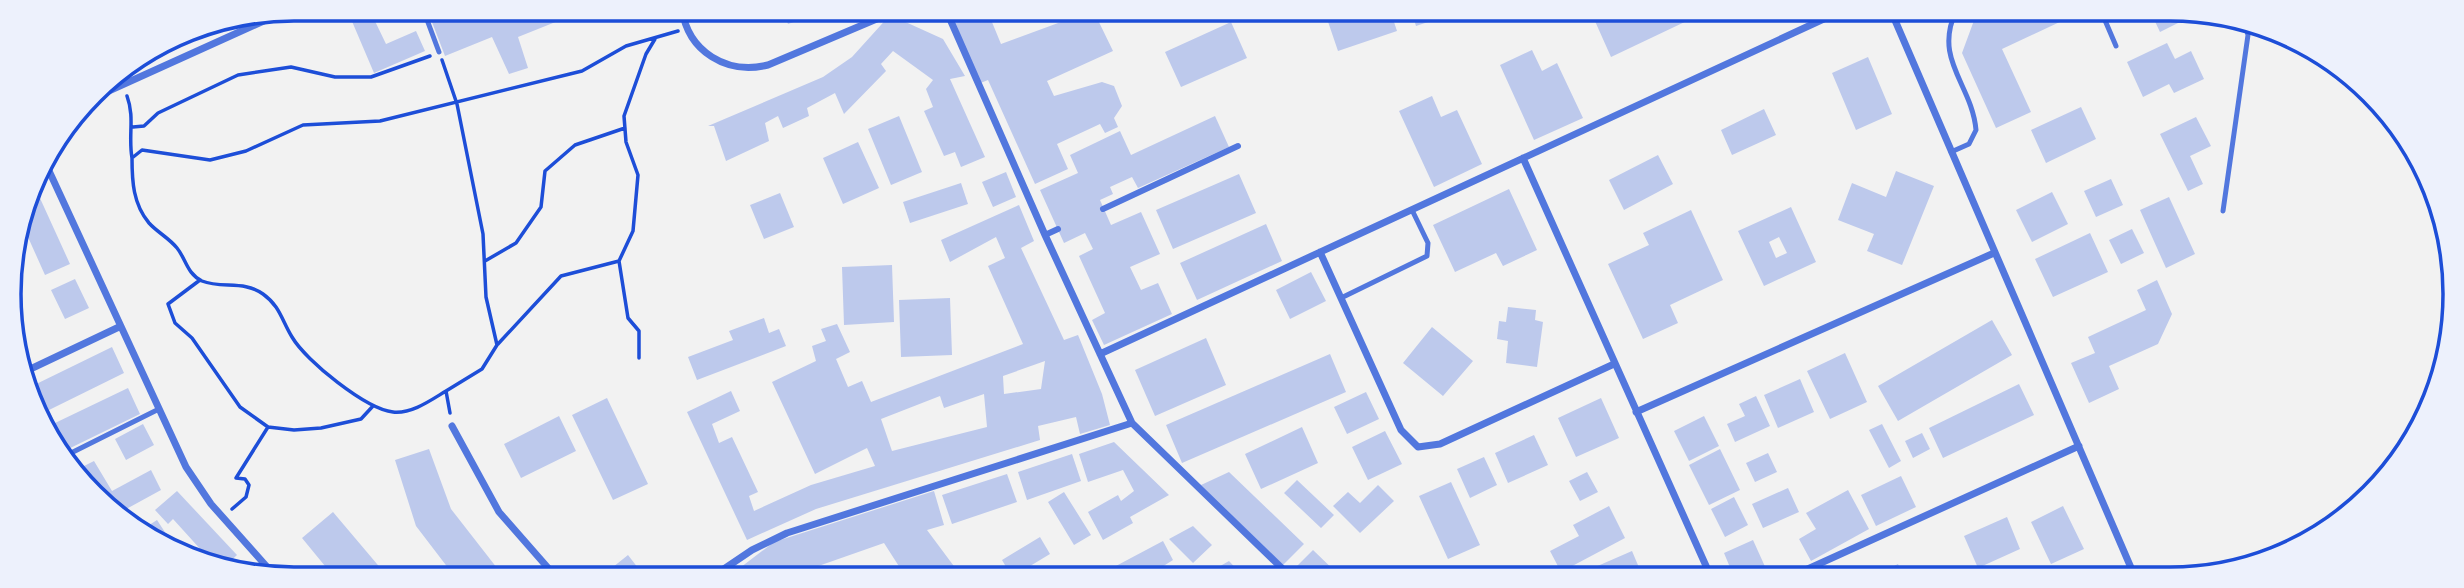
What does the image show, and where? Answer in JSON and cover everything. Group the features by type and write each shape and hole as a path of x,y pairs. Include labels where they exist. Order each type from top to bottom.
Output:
{"street":[{"path":"685,21 698,46 713,58 733,66 752,69 768,65 872,21"},
{"path":"951,21 1132,423 1280,567"},
{"path":"1100,354 1819,21"},
{"path":"1895,21 2131,567"},
{"path":"114,89 260,23"},
{"path":"1103,209 1238,146"},
{"path":"1524,158 1614,365 1706,567"},
{"path":"49,172 186,467 223,517 266,565"},
{"path":"1045,235 1058,229"},
{"path":"1320,252 1401,430 1413,444 1423,448 1440,444 1614,365"},
{"path":"1636,412 1994,253"},
{"path":"31,369 119,327"},
{"path":"727,567 752,550 787,533 1132,423"},
{"path":"452,426 499,512 547,567"},
{"path":"1812,567 2079,446"}],"lane":[{"path":"427,21 439,52"},
{"path":"1951,152 1969,144 1976,130 1948,48 1947,33 1952,21"},
{"path":"2105,21 2116,46"},
{"path":"2223,211 2247,32"},
{"path":"1341,298 1427,256 1428,243 1412,210"},
{"path":"72,453 159,409"}],"path":[{"path":"132,158 142,150 210,160 246,150 303,125 380,121 457,104 582,71 626,46 687,28"},
{"path":"639,358 639,331 628,318 619,261 633,231 638,175 626,142 624,116 646,54 656,37"},
{"path":"133,127 144,125 158,113 238,75 291,67 335,76 382,75 439,52 457,104 483,234 486,297 497,345"},
{"path":"123,85 133,112 133,127 128,139 135,202 148,222 177,248 189,271 200,280 240,284 262,293 282,312 291,337 308,358 373,406 395,412 424,405 482,369 497,345 561,276 619,261"},
{"path":"484,262 516,243 541,207 545,171 575,145 625,128"},
{"path":"200,280 168,304 175,323 192,338 208,366 240,407 268,427 294,430 321,428 360,419 373,406"},
{"path":"446,391 452,426"},
{"path":"223,517 246,497 248,485 244,479 236,478 268,427"}],"building":[{"path":"352,21 375,21 386,44 416,31 425,51 374,73"},
{"path":"432,21 558,21 518,37 528,68 509,74 492,37 445,56"},
{"path":"885,21 903,21 943,39 965,76 950,79 985,157 961,167 955,152 944,156 924,111 933,107 926,89 933,80 893,51 881,64 886,71 844,114 835,93 807,108 809,116 783,128 778,116 765,123 769,141 726,161 714,126 708,126 823,77 852,57"},
{"path":"955,21 992,21 1001,44 1064,21 1098,21 1113,51 1047,81 1054,96 1102,82 1114,86 1122,106 1114,118 1118,127 1105,133 1100,124 1057,144 1068,169 1035,184 988,80 978,84"},
{"path":"1328,21 1394,21 1397,31 1338,51"},
{"path":"1414,21 1431,21 1416,26"},
{"path":"1595,21 1687,21 1611,57"},
{"path":"1974,21 2062,21 2002,49 2031,112 1996,128 1962,53"},
{"path":"2155,21 2181,22 2160,32"},
{"path":"1231,22 1247,58 1181,87 1165,52"},
{"path":"2167,43 2175,59 2191,51 2204,79 2174,93 2169,84 2143,97 2127,62"},
{"path":"1532,50 1542,71 1557,63 1583,118 1534,140 1500,65"},
{"path":"1868,57 1892,114 1856,130 1832,73"},
{"path":"1432,96 1441,117 1457,110 1482,164 1434,187 1399,111"},
{"path":"2081,107 2096,139 2046,163 2031,130"},
{"path":"1764,109 1776,135 1732,155 1721,130"},
{"path":"899,116 922,172 891,185 868,129"},
{"path":"1215,116 1229,147 1138,188 1132,177 1110,187 1113,194 1100,200 1111,225 1141,212 1160,254 1130,267 1141,290 1158,283 1172,314 1104,345 1092,320 1105,313 1079,256 1093,249 1085,233 1064,243 1040,190 1078,173 1070,155 1120,131 1131,155"},
{"path":"2196,117 2211,146 2190,156 2203,184 2188,191 2160,134"},
{"path":"858,142 879,188 843,204 823,158"},
{"path":"1658,155 1673,184 1624,210 1609,180"},
{"path":"1896,171 1934,186 1902,265 1867,251 1874,234 1838,220 1852,183 1886,197"},
{"path":"1006,172 1016,197 993,207 982,182"},
{"path":"1239,174 1256,213 1173,249 1156,210"},
{"path":"2111,179 2123,205 2096,217 2084,191"},
{"path":"961,183 968,204 910,223 903,202"},
{"path":"1509,189 1537,250 1503,266 1496,253 1455,272 1433,225"},
{"path":"2052,192 2068,224 2032,242 2016,210"},
{"path":"780,193 794,227 764,239 750,205"},
{"path":"39,196 70,264 45,275 27,235"},
{"path":"2169,197 2195,254 2166,268 2140,210"},
{"path":"1019,205 1034,241 1021,248 1064,340 1078,335 1102,394 1110,425 1080,434 1076,417 1038,426 1040,440 816,509 747,540 687,412 731,391 740,411 712,424 719,443 732,437 758,492 749,496 754,511 811,485 875,466 867,448 815,474 772,382 816,361 812,346 826,341 821,329 837,324 850,352 836,359 848,387 862,381 871,402 1023,344 988,266 1005,258 996,237 950,262 941,240","holes":["1045,361 1041,389 1004,394 1003,376","984,394 987,427 892,451 881,419 940,396 944,408"]},
{"path":"1791,207 1816,262 1764,286 1738,231","holes":["1779,237 1787,253 1776,258 1769,242"]},
{"path":"1691,210 1723,280 1670,305 1678,323 1643,339 1608,264 1649,245 1643,233"},
{"path":"1266,224 1282,261 1197,300 1180,263"},
{"path":"2132,229 2144,253 2121,264 2109,240"},
{"path":"2090,233 2108,272 2053,297 2035,259"},
{"path":"892,265 894,322 844,325 842,267"},
{"path":"1311,272 1326,301 1290,319 1276,290"},
{"path":"75,279 89,308 65,319 51,290"},
{"path":"2157,280 2172,314 2158,344 2109,366 2119,389 2089,403 2071,363 2095,353 2088,337 2146,310 2137,290"},
{"path":"950,298 952,355 901,357 899,300"},
{"path":"1508,307 1536,310 1535,320 1543,322 1537,367 1506,363 1508,341 1497,339 1499,321 1506,322"},
{"path":"764,318 769,333 779,329 786,346 697,380 688,357 733,340 729,331"},
{"path":"1992,320 2012,355 1898,421 1878,386"},
{"path":"1432,327 1473,361 1443,396 1403,363"},
{"path":"1206,338 1226,385 1155,416 1135,370"},
{"path":"112,347 124,373 49,410 55,423 128,388 140,414 69,449 49,415 36,384"},
{"path":"1845,353 1867,402 1830,419 1807,371"},
{"path":"1330,354 1346,392 1182,463 1166,425"},
{"path":"1800,379 1814,412 1778,428 1764,395"},
{"path":"2019,384 2034,415 1943,458 1929,428"},
{"path":"1366,392 1379,419 1347,434 1334,407"},
{"path":"1756,396 1770,426 1735,442 1727,424 1745,416 1739,404"},
{"path":"607,398 648,484 613,500 572,415"},
{"path":"1601,398 1619,438 1576,457 1558,418"},
{"path":"559,416 576,451 521,478 504,444"},
{"path":"1704,416 1719,446 1689,461 1674,431"},
{"path":"143,424 154,445 126,460 115,439"},
{"path":"1882,424 1901,461 1889,468 1869,430"},
{"path":"1302,427 1318,463 1261,489 1245,454"},
{"path":"1385,431 1402,464 1368,480 1352,447"},
{"path":"1922,433 1930,449 1913,458 1905,441"},
{"path":"1534,435 1548,465 1508,483 1495,453"},
{"path":"1114,442 1169,495 1130,517 1133,523 1103,540 1088,512 1118,495 1121,501 1134,491 1123,470 1088,482 1079,454"},
{"path":"429,449 451,509 496,567 447,567 416,526 395,460"},
{"path":"1720,449 1740,490 1709,505 1689,465"},
{"path":"1768,453 1777,472 1755,482 1746,463"},
{"path":"1072,454 1081,481 1027,500 1018,472"},
{"path":"1484,457 1497,485 1470,498 1457,469"},
{"path":"94,461 112,491 151,470 161,490 126,509 83,467"},
{"path":"1229,472 1304,544 1283,565 1201,485"},
{"path":"1587,472 1598,492 1580,501 1569,481"},
{"path":"1007,474 1017,502 952,524 942,495"},
{"path":"1901,476 1916,507 1876,526 1861,495"},
{"path":"1297,480 1334,515 1321,528 1284,493"},
{"path":"1451,482 1480,545 1448,559 1419,496"},
{"path":"1378,485 1394,501 1360,533 1333,506 1348,492 1360,503"},
{"path":"1788,488 1799,512 1763,528 1752,504"},
{"path":"1848,490 1869,529 1811,561 1799,539 1816,529 1806,513"},
{"path":"177,491 237,555 232,560 202,551 173,519 168,524 155,510"},
{"path":"934,491 944,525 927,530 955,567 899,567 884,543 816,567 741,567 774,542"},
{"path":"1064,492 1091,535 1074,545 1048,502"},
{"path":"1734,497 1748,525 1725,537 1711,509"},
{"path":"1609,506 1625,538 1570,567 1558,567 1550,551 1579,536 1573,525"},
{"path":"2063,506 2084,549 2051,564 2031,522"},
{"path":"333,512 380,567 326,567 302,538"},
{"path":"2007,517 2020,549 1978,567 1964,536"},
{"path":"157,520 167,536 157,530 149,525"},
{"path":"1193,526 1212,545 1193,563 1169,539"},
{"path":"1040,537 1050,554 1029,567 1006,567 1002,560"},
{"path":"1753,540 1765,567 1730,567 1724,553"},
{"path":"1163,541 1173,560 1162,567 1114,567"},
{"path":"1313,550 1331,567 1296,567"},
{"path":"1632,551 1639,567 1595,567"},
{"path":"628,555 637,567 613,567"},
{"path":"1229,561 1235,567 1218,567"}]}
